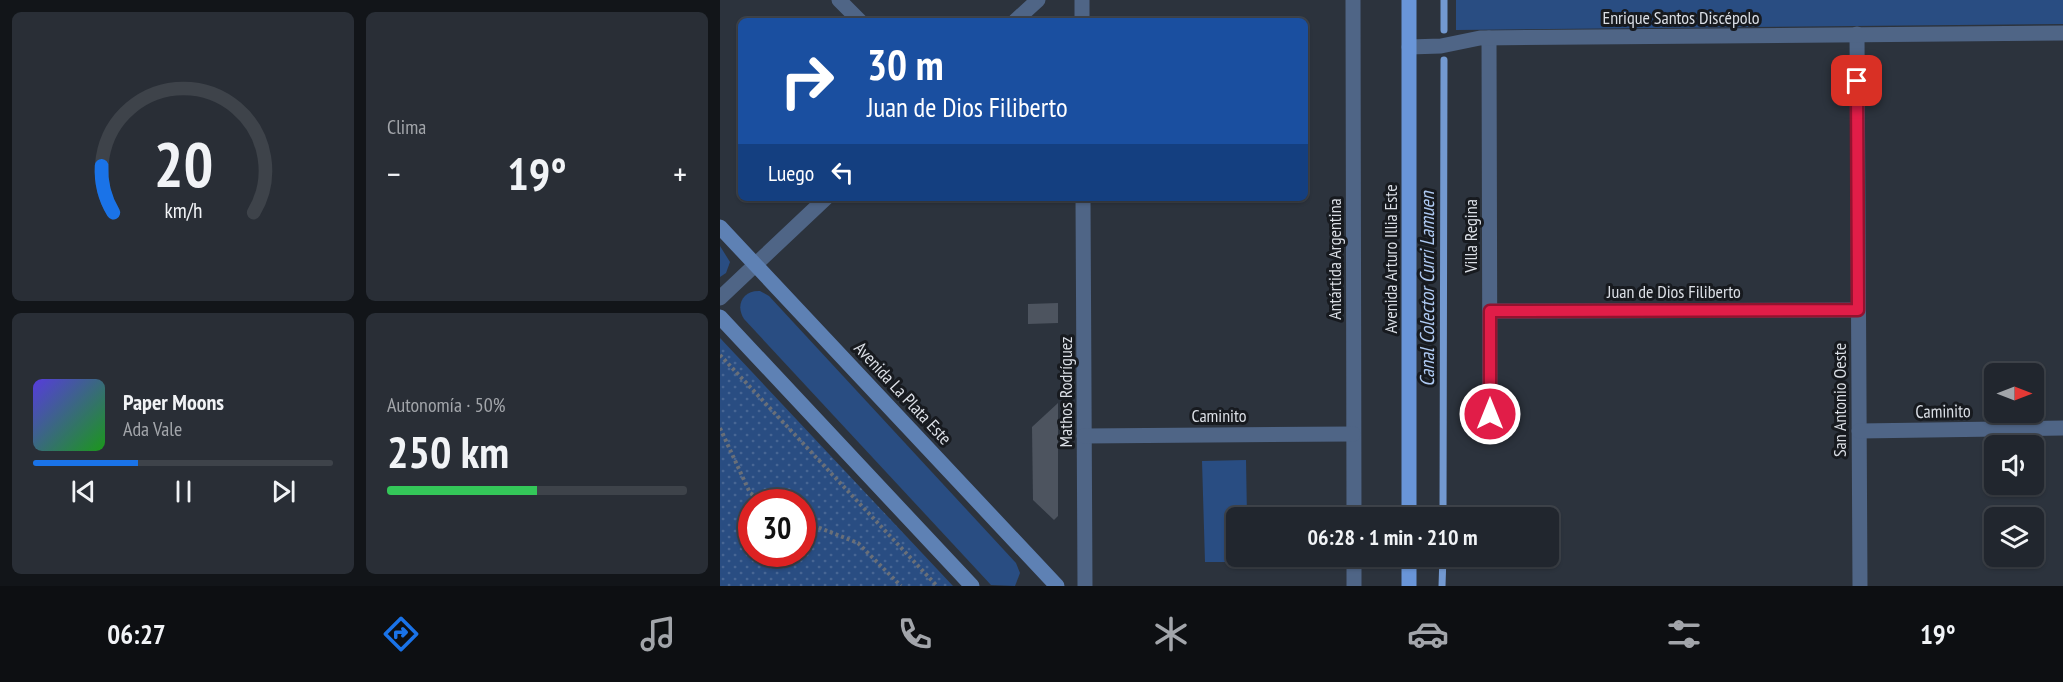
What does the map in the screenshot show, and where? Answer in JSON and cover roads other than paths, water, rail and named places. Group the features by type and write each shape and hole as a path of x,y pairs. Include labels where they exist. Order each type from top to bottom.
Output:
{"main road":[{"name":"Avenida Arturo Illia Este","path":"1409,0 1409,507"},
{"name":"Avenida La Plata Este","path":"720,227 1057,586"},
{"path":"720,317 972,586"},
{"path":"1409,567 1409,586"}],"street":[{"path":"839,0 857,18"},
{"path":"1019,18 1038,0"},
{"path":"1082,0 1082,18"},
{"name":"Antártida Argentina","path":"1353,0 1354,507"},
{"name":"Enrique Santos Discépolo","path":"1409,47 1441,46 1469,39 1489,38 2063,33"},
{"name":"San Antonio Oeste","path":"1857,34 1860,586"},
{"name":"Villa Regina","path":"1489,38 1490,434"},
{"path":"720,298 823,201"},
{"name":"Mathos Rodríguez","path":"1083,201 1085,586"},
{"name":"Juan de Dios Filiberto","path":"1490,311 1858,310"},
{"name":"Caminito","path":"1859,431 2063,429"},
{"name":"Caminito","path":"1084,436 1353,434"},
{"path":"1354,567 1354,586"}],"waterway":[{"name":"Canal Colector Curri Lamuen","path":"1444,0 1444,30"},
{"name":"Canal Colector Curri Lamuen","path":"1443,507 1444,60"},
{"name":"Canal Colector Curri Lamuen","path":"1442,586 1443,567"}]}
